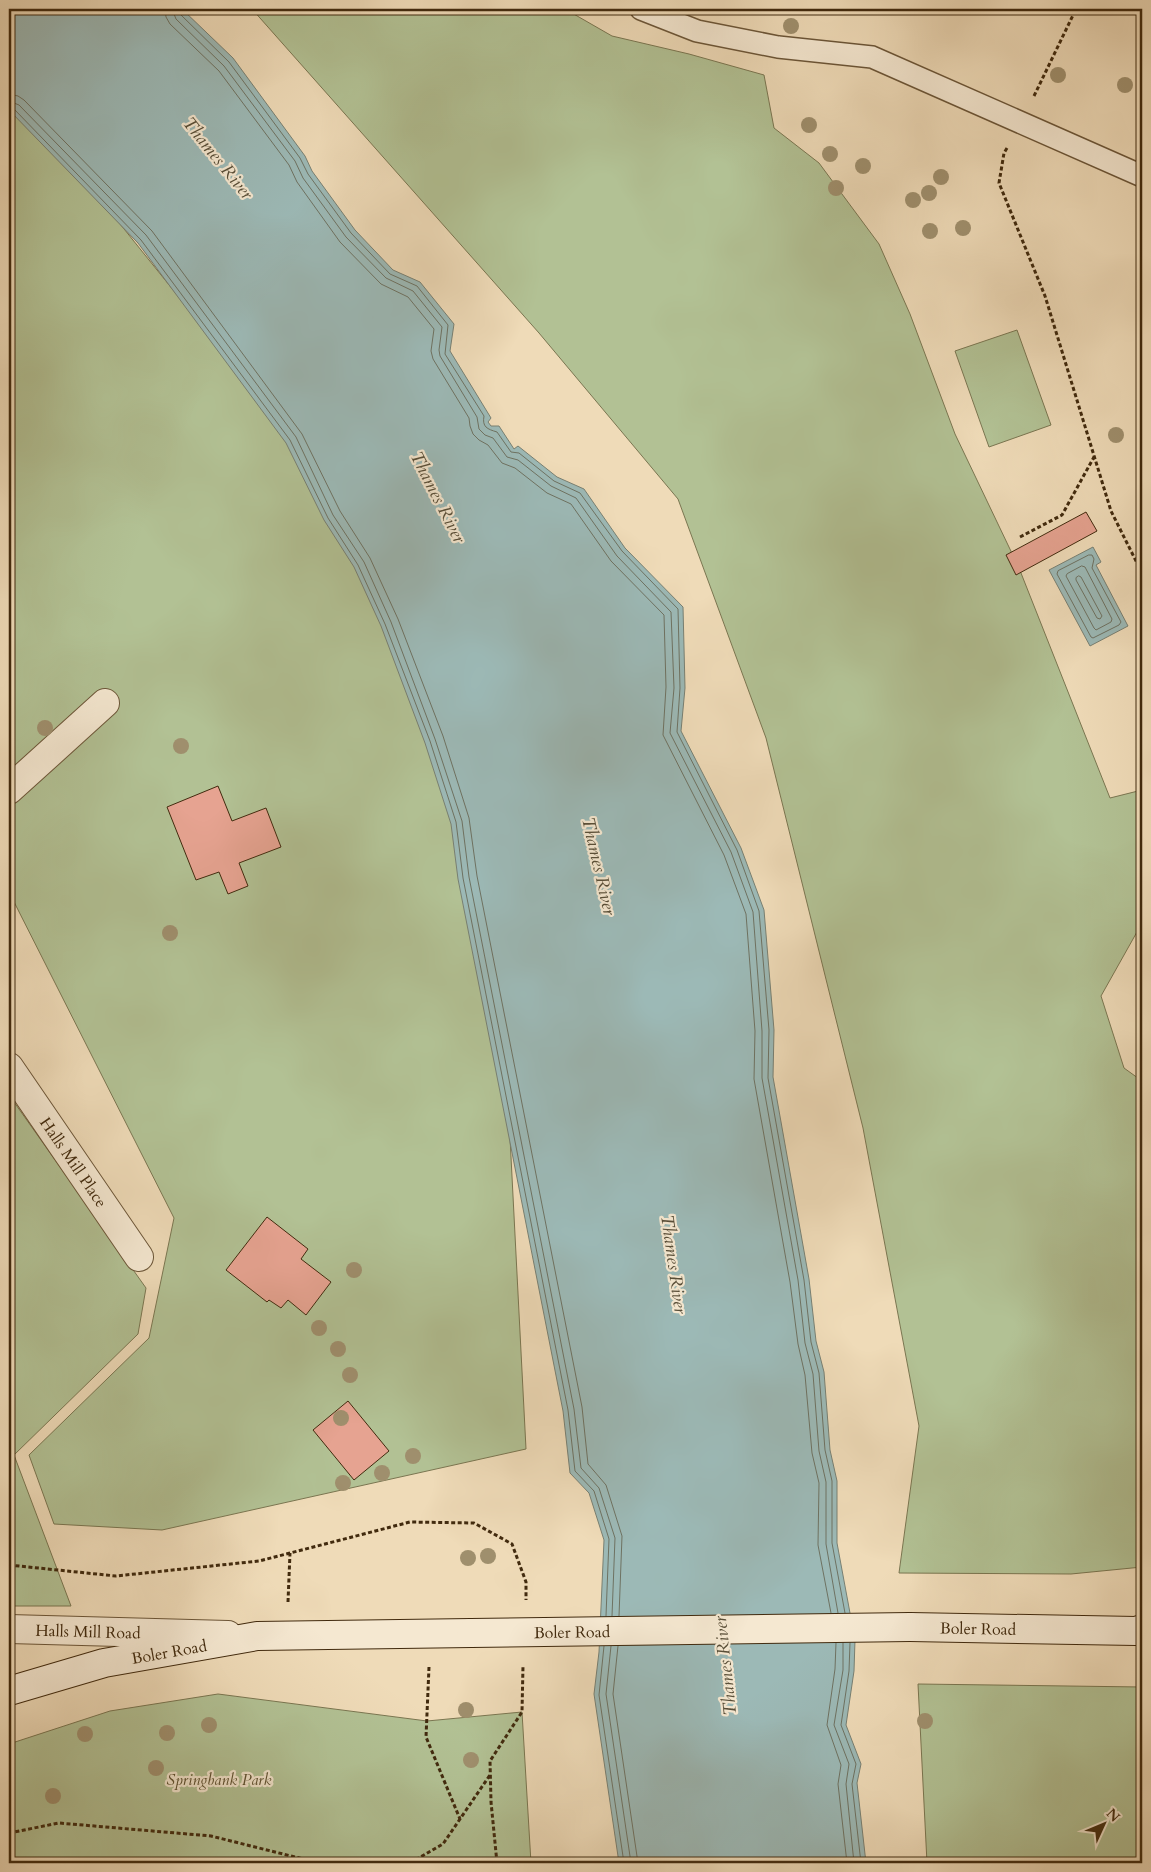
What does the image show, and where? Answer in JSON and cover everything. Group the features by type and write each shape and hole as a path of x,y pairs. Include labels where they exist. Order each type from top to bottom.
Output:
{"main road":[{"path":"9,790 105,703"},
{"name":"Halls Mill Place","path":"9,1067 139,1257"},
{"name":"Boler Road","path":"9,1691 104,1663 270,1636 910,1627 1140,1631"},
{"name":"Halls Mill Road","path":"9,1629 270,1636"}],"lane":[{"path":"642,9 698,31 778,47 872,56 1142,176"}],"path":[{"path":"1076,9 1022,122 1004,153 999,183 1045,296 1111,511 1142,573"},
{"path":"1020,537 1062,515 1094,457"},
{"path":"9,1565 116,1576 259,1561 290,1553 288,1604 270,1636"},
{"path":"429,1666 426,1737 460,1819"},
{"path":"410,1863 443,1844 491,1774"},
{"path":"9,1833 59,1823 211,1836 319,1863"}],"green space":[{"path":"252,9 565,9 612,36 689,54 764,75 774,128 819,163 879,244 910,314 955,434 1019,568 1110,798 1142,790 1142,923 1101,996 1124,1068 1142,1081 1142,1567 1071,1574 899,1573 919,1426 863,1128 766,738 678,499 539,333"},
{"path":"9,100 63,153 272,413 468,720 509,1118 526,1449 162,1530 54,1524 29,1455 149,1338 174,1218 9,892"},
{"path":"1017,330 1051,425 989,447 955,351"},
{"path":"9,1095 146,1288 138,1334 14,1455 71,1606 9,1606"},
{"path":"918,1684 1142,1687 1142,1863 927,1863"},
{"name":"Springbank Park","path":"218,1694 427,1721 522,1712 531,1863 9,1863 9,1744 110,1711"}],"water":[{"name":"Thames River","path":"9,9 182,9 233,58 305,156 312,171 355,230 393,270 420,282 454,324 450,351 491,418 488,422 491,426 499,426 514,449 518,446 557,477 584,489 625,548 683,607 685,688 681,731 741,848 764,910 774,1030 773,1077 809,1279 816,1341 824,1372 830,1450 837,1481 837,1543 855,1640 854,1671 846,1725 861,1764 857,1783 866,1863 619,1863 594,1694 599,1652 604,1540 589,1493 570,1473 563,1411 458,879 451,824 425,743 381,626 354,567 324,520 286,443 138,243 9,110"},
{"path":"1093,547 1101,562 1096,565 1128,626 1090,646 1049,570"}],"building":[{"path":"1086,512 1097,531 1016,575 1006,555"},
{"path":"218,786 232,821 266,808 281,847 239,863 248,886 228,894 219,872 196,880 167,807"},
{"path":"267,1217 308,1249 301,1259 331,1282 306,1315 288,1300 281,1308 269,1300 267,1302 226,1270"},
{"path":"348,1401 389,1451 354,1480 313,1430"}]}
